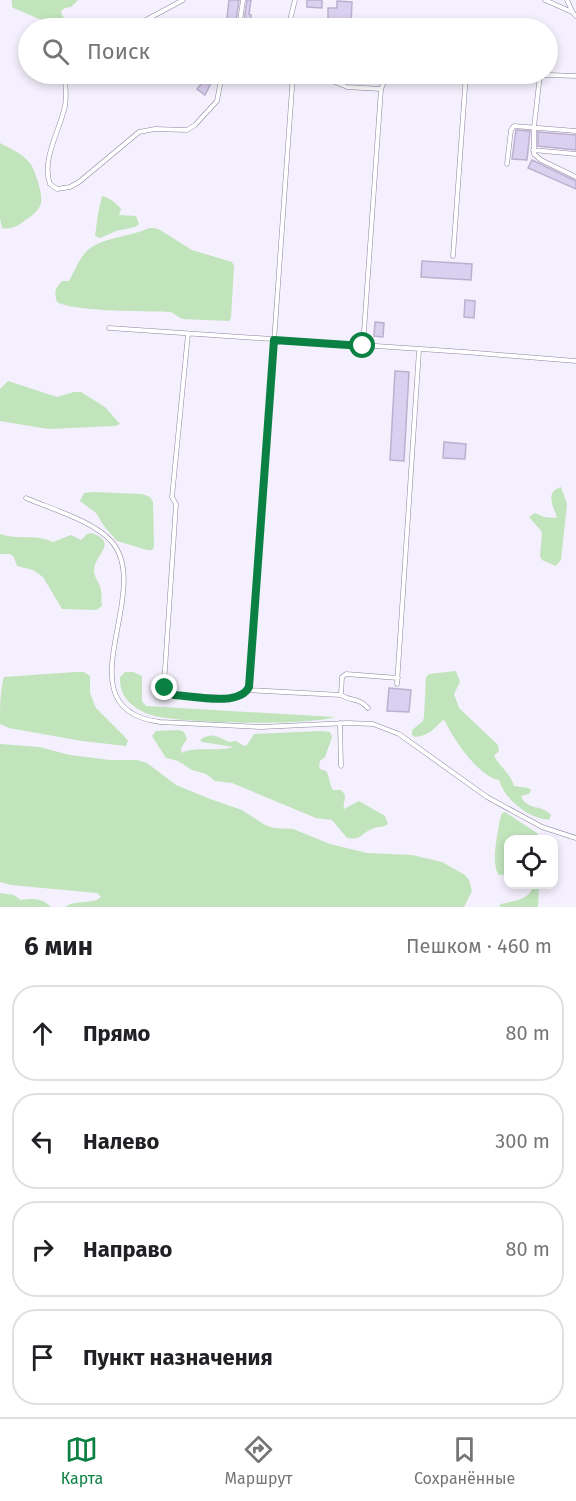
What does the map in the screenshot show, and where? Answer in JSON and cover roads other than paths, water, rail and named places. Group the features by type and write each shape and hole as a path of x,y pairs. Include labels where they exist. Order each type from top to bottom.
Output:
{"lane":[{"path":"150,18 183,0"},
{"path":"240,18 243,0"},
{"path":"291,18 296,0"},
{"path":"545,0 576,16"},
{"path":"567,0 572,12"},
{"path":"558,76 576,76"},
{"path":"65,84 65,105 49,159 50,184 57,189 70,187 79,182 140,132 155,129 187,130 195,125 217,101 220,84"},
{"path":"247,690 250,680 292,84"},
{"path":"340,84 347,87 381,89"},
{"path":"363,346 383,84"},
{"path":"453,256 465,84"},
{"path":"539,84 534,127 534,154 541,160 576,177"},
{"path":"507,164 512,128 517,125 576,131"},
{"path":"533,150 576,154"},
{"path":"109,328 576,361"},
{"path":"188,334 172,497 176,504 164,684 167,691 174,695 225,699 235,698 247,690 341,695 361,701 368,708"},
{"path":"341,695 342,677 346,674 397,681 419,350"},
{"path":"26,498 104,534 118,553 124,572 124,587 113,661 112,685 117,700 129,712 147,721 160,723 261,727 364,723 384,727 406,739 487,797 542,827 576,837"},
{"path":"340,723 341,766"}]}
